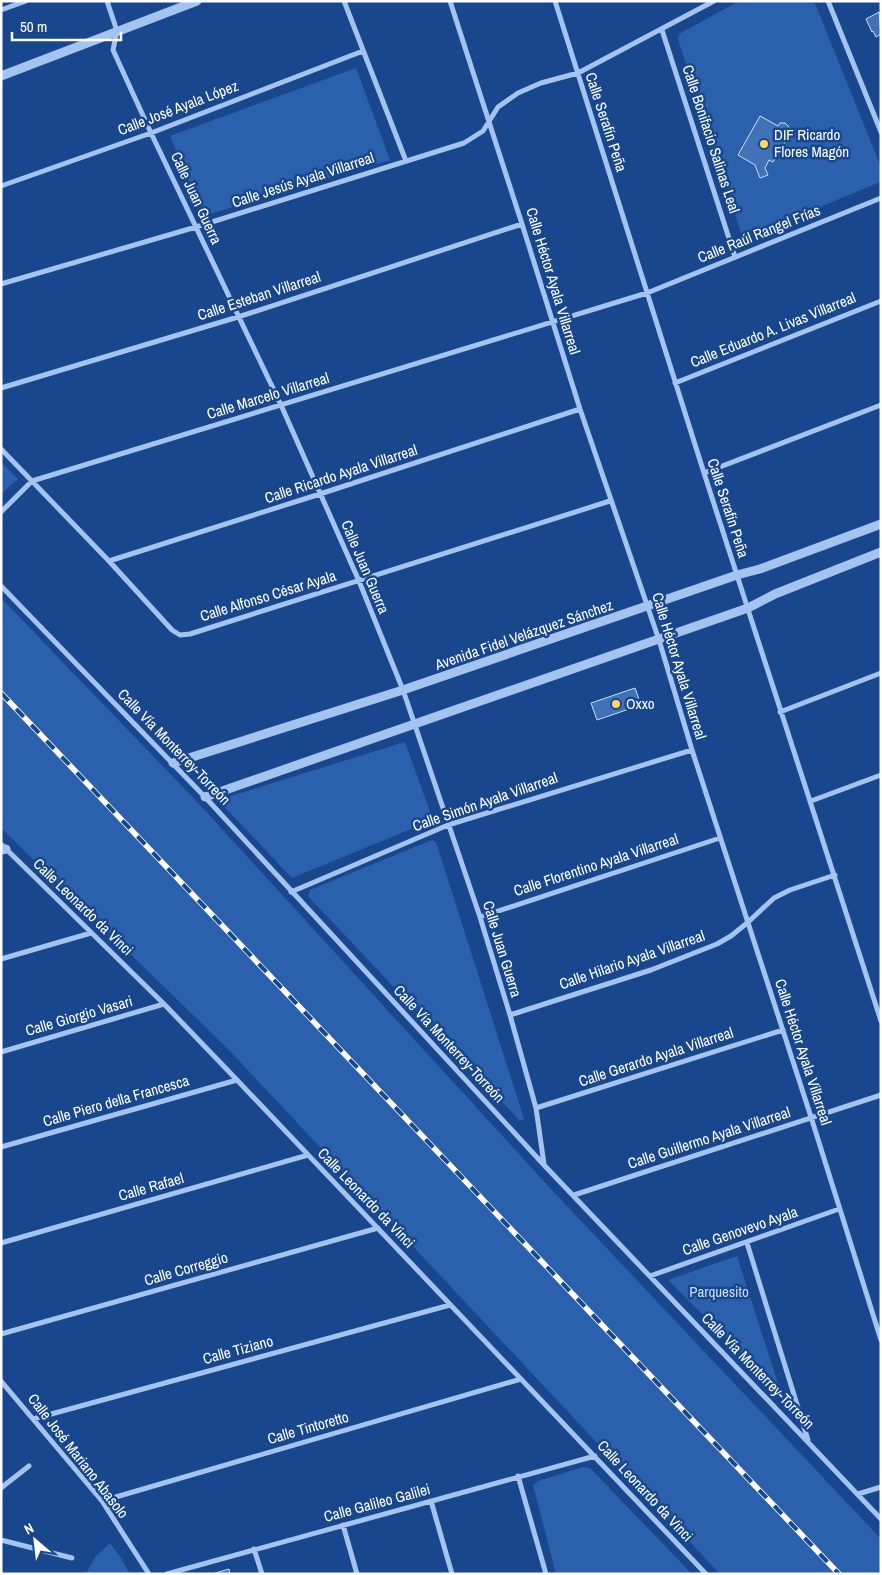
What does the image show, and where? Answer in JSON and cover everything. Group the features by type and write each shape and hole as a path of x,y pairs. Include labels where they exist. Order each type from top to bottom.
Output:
{"street":[{"path":"1,10 26,1"},
{"name":"Calle Juan Guerra","path":"107,1 117,31 113,50 281,405 359,581 403,690 480,917 510,1015 536,1108 544,1166"},
{"path":"1,76 197,1"},
{"path":"344,1 406,161"},
{"name":"Calle Héctor Ayala Villarreal","path":"450,1 610,501 648,607 881,1340"},
{"name":"Calle Serafín Peña","path":"555,1 780,712 835,875 881,1021"},
{"name":"Calle Jesús Ayala Villarreal","path":"1,284 196,227 464,143 484,131 498,108 518,93 541,83 578,73 714,1"},
{"path":"828,1 881,132"},
{"name":"Calle Bonifacio Salinas Leal","path":"662,30 735,257"},
{"name":"Calle José Ayala López","path":"1,186 151,133 363,50"},
{"name":"Calle Raúl Rangel Frías","path":"554,322 647,293 881,198"},
{"name":"Calle Esteban Villarreal","path":"1,388 238,317 522,224"},
{"name":"Calle Eduardo A. Livas Villarreal","path":"676,383 881,300"},
{"name":"Calle Marcelo Villarreal","path":"1,512 32,481 554,322"},
{"path":"704,473 881,405"},
{"name":"Calle Ricardo Ayala Villarreal","path":"109,561 580,409"},
{"name":"Calle Alfonso César Ayala","path":"1,449 109,561 172,630 180,635 190,634 610,501"},
{"name":"Avenida Fidel Velázquez Sánchez","path":"172,763 403,690 737,575 760,569 881,524"},
{"path":"205,797 748,608 775,594 881,552"},
{"name":"Calle Vía Monterrey-Torreón","path":"1,586 205,797 544,1166 574,1195 881,1519"},
{"path":"780,712 881,672"},
{"name":"Calle Simón Ayala Villarreal","path":"291,892 448,825 692,750"},
{"path":"811,802 881,775"},
{"name":"Calle Florentino Ayala Villarreal","path":"480,917 720,838"},
{"name":"Calle Leonardo da Vinci","path":"3,848 164,1004 706,1574"},
{"name":"Calle Hilario Ayala Villarreal","path":"510,1015 651,970 717,944 731,936 774,898 790,890 835,875"},
{"path":"1,959 91,933"},
{"name":"Calle Giorgio Vasari","path":"1,1052 164,1004"},
{"name":"Calle Gerardo Ayala Villarreal","path":"536,1108 783,1030"},
{"name":"Calle Piero della Francesca","path":"1,1147 237,1080"},
{"name":"Calle Guillermo Ayala Villarreal","path":"574,1195 881,1095"},
{"name":"Calle Rafael","path":"1,1243 308,1155"},
{"name":"Calle Genovevo Ayala","path":"650,1276 839,1209"},
{"name":"Calle Correggio","path":"1,1334 378,1228"},
{"path":"746,1243 808,1442"},
{"name":"Calle Tiziano","path":"33,1418 450,1305"},
{"name":"Calle Tintoretto","path":"102,1502 521,1379"},
{"name":"Calle José Mariano Abasolo","path":"1,1381 102,1502 149,1574"},
{"name":"Calle Galileo Galilei","path":"167,1574 595,1456"},
{"path":"1,1488 28,1466"},
{"path":"518,1476 546,1574"},
{"path":"858,1494 881,1487"},
{"path":"431,1501 452,1574"},
{"path":"343,1525 357,1574"},
{"path":"1,1540 72,1558"},
{"path":"254,1549 262,1574"}],"green space":[{"path":"739,1 814,1 881,167 880,182 748,237 741,233 678,39 679,34"},
{"path":"356,68 390,160 203,216 170,136"},
{"path":"1,462 18,479 1,494"},
{"path":"1,598 201,806 549,1187 881,1539 881,1574 720,1574 229,1050 1,828"},
{"path":"405,742 433,820 292,878 218,800"},
{"path":"432,840 436,842 524,1119 520,1121 308,896 310,890"},
{"name":"Parquesito","path":"737,1256 781,1393 668,1280"},
{"path":"583,1467 590,1468 692,1574 556,1574 533,1485 538,1481"},
{"path":"110,1543 130,1574 86,1574 95,1557"}],"building":[{"path":"879,12 881,34 876,37 866,19"},
{"name":"DIF Ricardo Flores Magón","path":"760,116 778,126 780,123 785,123 789,127 787,130 791,132 773,162 769,160 765,168 768,175 760,178 755,165 738,155"},
{"name":"Oxxo","path":"635,688 641,705 597,720 591,703"},
{"path":"229,1569 230,1574 212,1574"}],"railway":[{"path":"1,693 839,1574"}],"place":[{"name":"DIF Ricardo Flores Magón","path":"764,144"},
{"name":"Oxxo","path":"616,704"}]}
